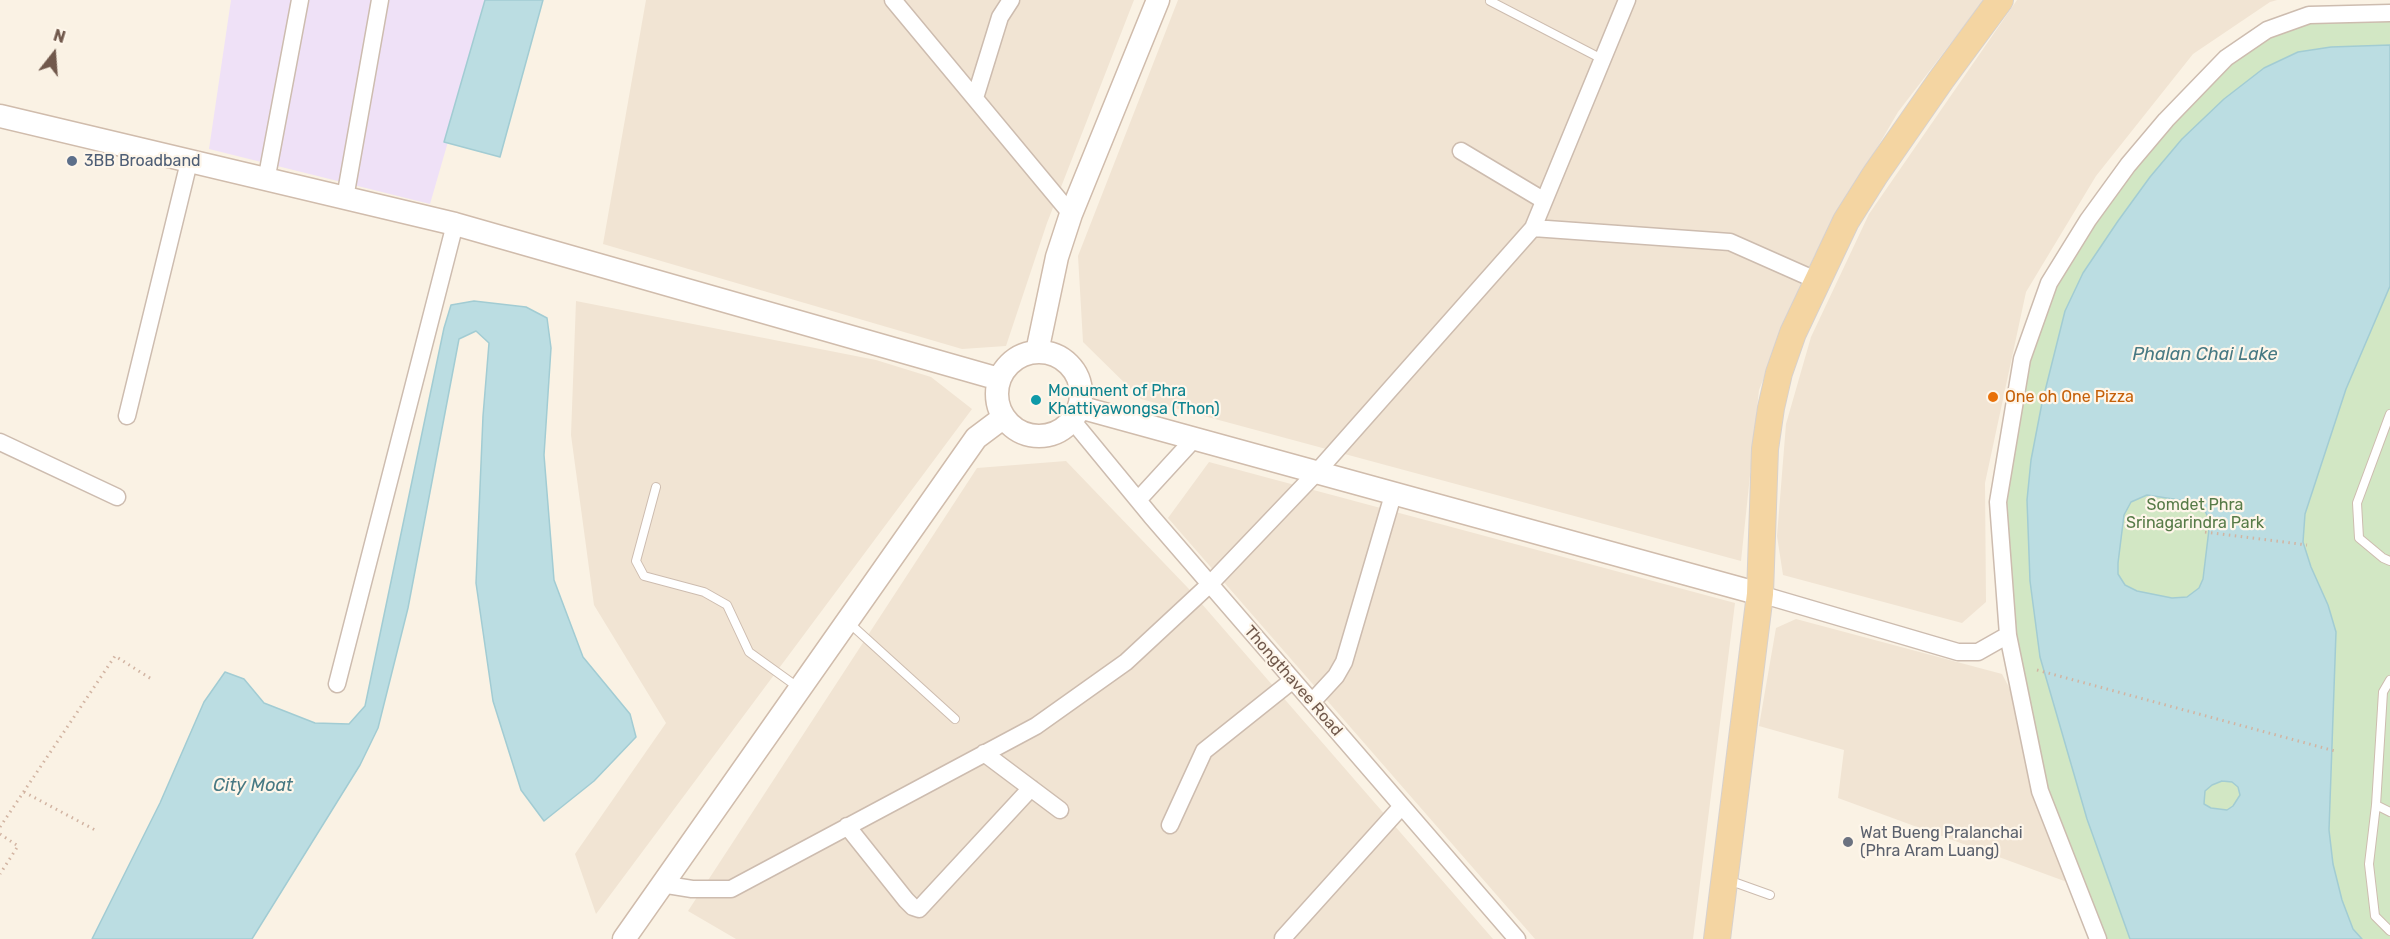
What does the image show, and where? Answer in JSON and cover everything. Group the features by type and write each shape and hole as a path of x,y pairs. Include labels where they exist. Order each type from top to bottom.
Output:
{"main road":[{"path":"1717,939 1760,594 1765,449 1779,374 1793,333 1846,221 1941,80 2001,0"}],"street":[{"path":"266,181 300,0"},
{"path":"345,198 380,0"},
{"path":"893,0 1071,214"},
{"path":"975,98 1000,16 1011,0"},
{"path":"1037,352 1056,257 1071,214 1158,0"},
{"path":"661,884 693,889 731,889 1036,726 1126,662 1210,584 1316,473 1533,228 1627,0"},
{"path":"2098,939 2040,791 2008,635 1998,502 2022,359 2049,283 2088,220 2128,165 2166,120 2226,58 2266,30 2309,15 2343,6 2390,13"},
{"path":"0,116 454,224 999,379"},
{"path":"1461,151 1543,200"},
{"path":"127,416 189,162"},
{"path":"337,684 454,224"},
{"path":"1533,228 1730,242 1818,281"},
{"path":"1037,352 1057,356 1069,364 1079,381 1081,395 1076,413 1064,428 1050,434 1036,436 1014,428 1004,417 997,393 999,379 1007,366 1018,357 1037,352"},
{"path":"1076,413 1194,439 1760,594 1958,652 1978,652 2008,635"},
{"name":"Thongthavee Road","path":"1076,413 1139,499 1210,584 1517,939"},
{"path":"624,939 976,438 1004,417"},
{"path":"1139,499 1194,439"},
{"path":"0,442 117,496"},
{"path":"1312,702 1344,662 1393,495"},
{"path":"1170,825 1204,751 1293,680"},
{"path":"984,753 1060,810"},
{"path":"848,826 906,900 913,908 919,909 1031,788"},
{"path":"1283,938 1402,806"}],"lane":[{"path":"1490,1 1602,59"},
{"path":"2390,414 2357,503 2359,538 2390,561"},
{"path":"656,487 636,561 644,576 704,592 727,605 748,652 800,688"},
{"path":"847,621 955,719"},
{"path":"2390,680 2383,692 2376,805 2369,864 2375,916 2390,931"},
{"path":"2376,805 2390,812"},
{"path":"1725,880 1770,895"}],"path":[{"path":"2205,532 2307,545"},
{"path":"0,827 115,656 153,680"},
{"path":"2037,670 2335,751"},
{"path":"24,792 97,831"},
{"path":"0,834 18,846 0,874"}],"shaded area":[{"path":"231,0 489,0 430,204 209,149"},
{"path":"646,0 1134,0 1047,223 1006,346 962,349 603,244"},
{"path":"1178,0 1984,0 1898,112 1814,256 1759,390 1741,561 1141,399 1083,342 1078,256"},
{"path":"2017,0 2277,0 2270,2 2193,54 2096,176 2026,292 1985,483 1986,602 1962,623 1783,575 1777,536 1786,424 1811,337 1869,214"},
{"path":"576,301 876,360 931,377 972,409 596,914 575,854 666,723 594,605 571,435"},
{"path":"1066,461 1188,588 1493,939 736,939 688,911 977,468"},
{"path":"1209,462 1735,603 1693,939 1535,939 1168,518"},
{"path":"1796,619 2002,674 2014,697 2067,882 1838,798 1844,750 1759,726 1776,628"}],"green space":[{"name":"Phalan Chai Lake","path":"2390,13 2390,939 2098,939 2040,791 2009,635 1998,619 1998,502 2022,359 2088,220 2226,58 2309,15"}],"water":[{"path":"485,0 543,0 500,157 444,142"},
{"name":"Phalan Chai Lake","path":"2390,45 2390,286 2346,389 2305,514 2303,542 2336,632 2329,830 2333,864 2342,900 2353,929 2362,939 2130,939 2087,819 2040,657 2030,581 2027,500 2031,460 2042,403 2065,311 2083,273 2150,177 2182,139 2224,99 2264,68 2298,52 2331,47","holes":["2147,495 2193,502 2205,511 2210,521 2203,579 2199,588 2187,597 2172,598 2137,591 2125,585 2118,574 2124,515 2131,502","2222,781 2232,782 2238,787 2240,795 2233,806 2227,810 2211,808 2204,804 2205,791"]},
{"name":"City Moat","path":"474,301 526,307 547,318 551,348 544,455 554,580 583,657 630,714 636,737 594,781 544,821 521,790 493,701 476,583 483,416 489,343 476,331 459,339 408,608 378,728 360,765 252,939 92,939 160,803 204,702 225,672 244,679 264,703 315,723 349,724 365,706 444,328 451,305"}],"place":[{"name":"3BB Broadband","path":"72,161"},
{"name":"One oh One Pizza","path":"1993,397"},
{"name":"Monument of Phra Khattiyawongsa (Thon)","path":"1036,400"},
{"name":"Wat Bueng Pralanchai (Phra Aram Luang)","path":"1848,842"}],"park label":[{"name":"Somdet Phra Srinagarindra Park","path":"2195,514"}]}
